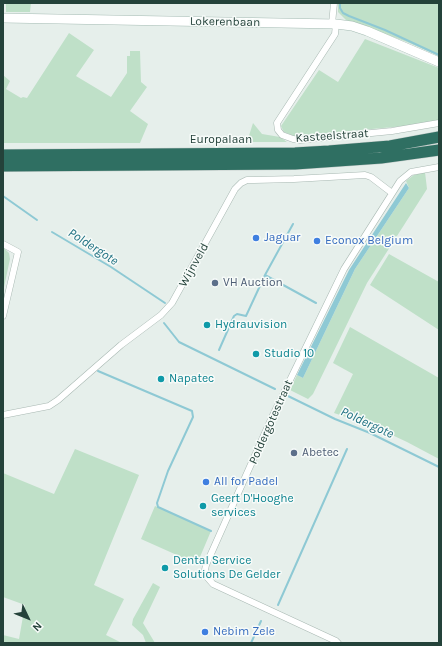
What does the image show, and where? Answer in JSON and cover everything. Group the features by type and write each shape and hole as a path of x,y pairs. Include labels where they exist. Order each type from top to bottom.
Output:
{"highway":[{"name":"Europalaan","path":"3,155 295,153 390,146 439,137"},
{"name":"Europalaan","path":"3,166 295,164 381,158 439,150"}],"street":[{"path":"334,3 334,24"},
{"name":"Lokerenbaan","path":"3,18 334,24 352,26 367,30 439,62"},
{"name":"Kasteelstraat","path":"334,24 335,34 277,122 278,130 282,135 293,140 300,140 392,131 439,123"},
{"name":"Poldergotestraat","path":"338,643 336,640 213,584 206,576 206,565 273,415 344,269 400,181 411,172 439,166"},
{"name":"Wijnveld","path":"3,415 49,406 58,400 121,345 161,315 172,303 235,189 241,183 247,180 302,179 365,175 371,177 392,192"},
{"path":"3,244 18,252 3,316"}],"green space":[{"path":"6,3 31,3 30,12 6,12"},
{"path":"338,3 439,3 439,56 407,42 346,20 338,12"},
{"path":"69,33 94,50 76,76 111,97 127,73 127,56 130,56 130,51 140,51 141,82 147,87 130,111 148,124 140,143 3,143 3,75 10,81 6,89 21,98 27,98"},
{"path":"365,39 439,68 439,120 416,125 294,136 284,132 281,126 319,70 338,82"},
{"path":"253,123 262,134 280,137 287,142 247,142"},
{"path":"425,172 427,189 367,283 313,394 308,399 290,390 297,375 303,378 355,269 409,188 406,181 414,175"},
{"path":"3,247 9,253 10,259 3,292"},
{"path":"389,254 439,282 439,330 370,285"},
{"path":"350,327 439,378 439,459 373,426 334,413 353,374 333,363"},
{"path":"75,449 139,475 94,585 124,599 106,635 122,643 3,643 3,635 19,639 25,605 3,597 3,473 54,494"},
{"path":"155,506 211,531 197,564 141,539"},
{"path":"153,583 160,587 143,623 155,643 146,643 143,635 132,625 133,619"}],"water":[{"path":"406,183 409,188 355,269 303,378 297,375 349,270"}],"waterway":[{"path":"340,3 340,8 343,13 385,30 439,55"},
{"name":"Poldergote","path":"3,196 37,220"},
{"path":"219,350 234,316 237,314 246,316 265,275 293,224"},
{"name":"Poldergote","path":"52,232 111,267 165,303"},
{"path":"265,275 316,303"},
{"name":"Poldergote","path":"164,323 179,342 275,389"},
{"path":"98,371 192,411 193,417 168,471 157,503 158,507 211,531"},
{"name":"Poldergote","path":"288,396 335,419 370,433 439,467"},
{"path":"278,605 347,449"},
{"path":"251,643 261,621"}],"place":[{"name":"Jaguar","path":"256,238"},
{"name":"Econox Belgium","path":"317,241"},
{"name":"VH Auction","path":"215,283"},
{"name":"Hydrauvision","path":"207,325"},
{"name":"Studio 10","path":"256,354"},
{"name":"Napatec","path":"161,379"},
{"name":"Abetec","path":"294,453"},
{"name":"All for Padel","path":"206,482"},
{"name":"Geert D'Hooghe services","path":"203,506"},
{"name":"Dental Service Solutions De Gelder","path":"165,568"},
{"name":"Nebim Zele","path":"205,632"}]}
